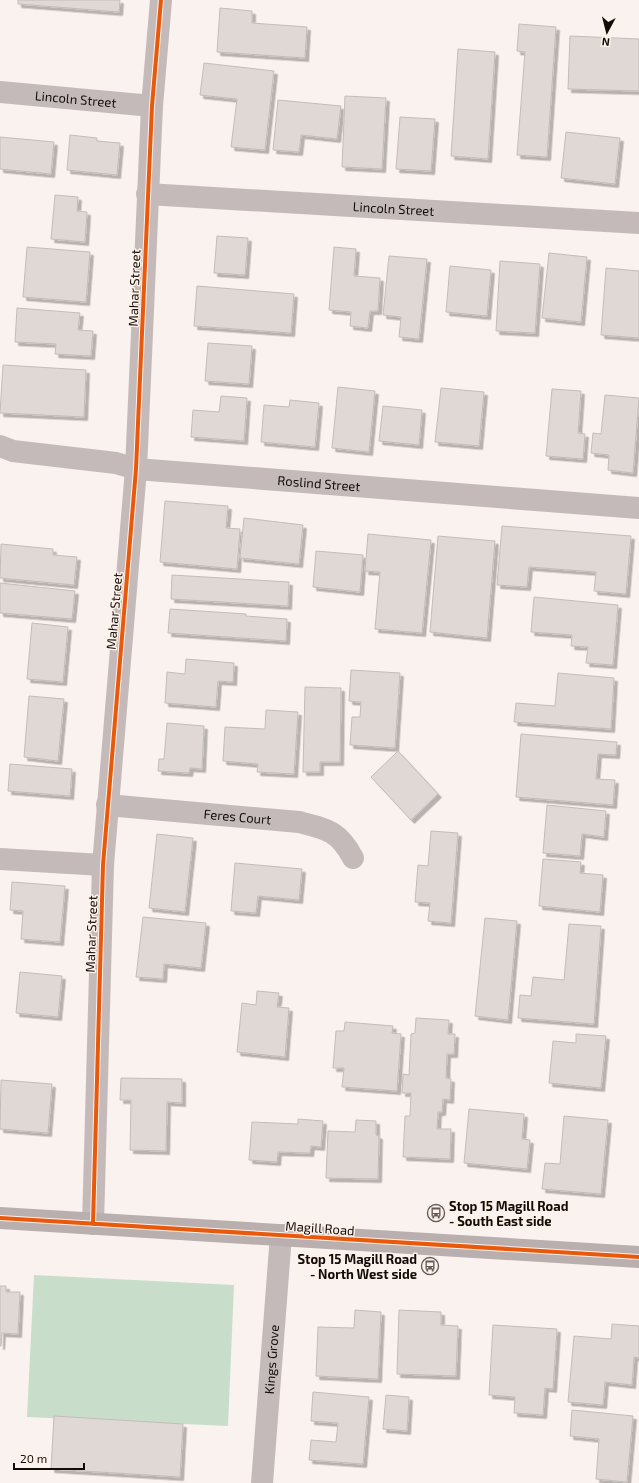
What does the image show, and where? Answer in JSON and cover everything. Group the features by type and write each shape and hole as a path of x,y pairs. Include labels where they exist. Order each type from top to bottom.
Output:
{"main road":[{"name":"Magill Road","path":"0,1218 639,1256"}],"street":[{"name":"Mahar Street","path":"92,1224 103,865 136,469 147,194 152,106 161,0"},
{"name":"Lincoln Street","path":"0,92 152,106"},
{"name":"Lincoln Street","path":"147,194 639,223"},
{"name":"Roslind Street","path":"0,446 13,452 116,463 136,469 639,508"},
{"name":"Feres Court","path":"107,806 299,822 321,828 336,835 346,845 353,858"},
{"path":"0,858 103,865"},
{"name":"Kings Grove","path":"262,1483 281,1235"}],"green space":[{"path":"34,1275 234,1285 228,1426 27,1417"}],"building":[{"path":"18,0 120,0 119,12 18,4"},
{"path":"220,8 252,11 252,23 307,27 305,58 217,52"},
{"path":"519,24 556,27 547,157 517,155 525,52 517,51"},
{"path":"570,36 639,39 639,91 568,89"},
{"path":"458,49 495,52 488,159 451,156"},
{"path":"204,63 274,71 265,150 231,147 237,99 200,95"},
{"path":"345,96 386,98 382,169 342,167"},
{"path":"278,100 341,106 337,139 301,135 299,152 273,150"},
{"path":"400,117 435,119 431,171 396,169"},
{"path":"566,132 620,138 615,184 561,178"},
{"path":"70,135 97,138 97,141 120,143 117,175 67,170"},
{"path":"0,137 54,142 51,174 0,169"},
{"path":"55,195 78,197 77,211 87,212 85,242 51,239"},
{"path":"217,236 248,238 245,275 214,273"},
{"path":"27,247 90,252 86,302 23,297"},
{"path":"334,247 356,249 354,276 380,278 378,311 370,311 368,328 350,326 351,312 329,310"},
{"path":"549,253 587,257 581,322 542,318"},
{"path":"389,256 427,259 419,339 399,337 401,317 383,315"},
{"path":"500,261 540,264 535,333 496,331"},
{"path":"450,266 491,270 487,316 446,312"},
{"path":"606,268 639,271 639,338 601,335"},
{"path":"197,286 294,294 291,333 194,326"},
{"path":"17,308 80,313 78,330 93,331 91,356 55,354 56,344 15,342"},
{"path":"208,343 252,346 249,384 205,381"},
{"path":"3,365 86,370 84,417 0,413"},
{"path":"338,387 375,391 369,452 332,448"},
{"path":"441,388 484,392 479,446 435,442"},
{"path":"552,389 581,391 578,433 585,434 583,459 546,456"},
{"path":"605,395 639,398 633,473 608,470 609,455 591,453 593,433 601,434"},
{"path":"221,396 247,398 244,441 191,437 193,410 219,412"},
{"path":"290,400 319,403 315,447 261,442 264,405 289,407"},
{"path":"383,406 422,410 419,445 379,441"},
{"path":"165,501 228,506 226,528 240,529 237,569 160,562"},
{"path":"244,518 303,525 299,564 240,558"},
{"path":"502,526 631,536 626,594 594,591 596,572 529,567 527,587 497,585"},
{"path":"368,534 431,540 422,633 375,629 380,572 365,571"},
{"path":"438,536 495,541 487,638 430,632"},
{"path":"1,544 53,549 53,555 77,557 74,585 0,578"},
{"path":"316,551 363,555 360,592 313,587"},
{"path":"172,575 289,582 288,606 171,599"},
{"path":"0,583 75,591 72,619 0,613"},
{"path":"534,597 618,605 613,665 586,663 588,647 571,646 572,635 531,632"},
{"path":"170,609 246,614 246,616 287,619 286,641 168,633"},
{"path":"32,623 68,627 63,682 27,679"},
{"path":"186,659 234,663 233,682 218,681 216,707 165,703 167,672 185,674"},
{"path":"351,670 400,673 395,748 350,745 352,717 360,717 361,702 349,701"},
{"path":"558,673 614,678 611,729 514,722 516,703 555,706"},
{"path":"305,687 341,688 340,762 320,762 320,772 303,772"},
{"path":"29,696 64,699 58,761 24,757"},
{"path":"266,710 298,712 294,774 257,772 258,764 223,761 225,727 265,729"},
{"path":"167,723 204,726 202,769 190,768 189,773 158,771 159,759 164,759"},
{"path":"521,734 617,742 616,755 598,754 596,779 615,780 613,805 516,797"},
{"path":"398,751 438,794 411,820 371,777"},
{"path":"10,764 72,769 70,796 8,791"},
{"path":"547,805 606,811 604,837 582,834 580,856 543,853"},
{"path":"431,831 458,833 451,923 428,921 430,903 415,902 418,865 428,866"},
{"path":"157,834 193,838 185,912 149,908"},
{"path":"543,859 581,862 580,873 603,875 600,912 539,906"},
{"path":"235,863 302,869 299,900 258,896 256,913 231,911"},
{"path":"12,882 65,886 60,942 21,939 23,911 10,910"},
{"path":"143,917 206,923 201,968 164,964 163,979 136,977"},
{"path":"485,918 517,921 508,1020 475,1016"},
{"path":"569,924 601,926 594,1024 518,1018 520,995 531,996 533,977 564,980"},
{"path":"20,972 62,976 58,1017 16,1013"},
{"path":"257,991 279,993 277,1007 289,1008 285,1057 237,1052 242,1003 256,1005"},
{"path":"416,1018 449,1020 448,1034 455,1034 454,1054 447,1054 446,1078 451,1079 450,1100 443,1099 442,1112 438,1112 437,1129 451,1129 450,1159 403,1157 405,1116 410,1116 411,1093 402,1093 403,1074 409,1075 411,1034 415,1033"},
{"path":"345,1022 393,1026 392,1033 401,1034 397,1091 342,1087 344,1068 333,1068 336,1031 344,1031"},
{"path":"576,1034 606,1036 601,1088 549,1083 553,1041 576,1043"},
{"path":"121,1078 182,1079 182,1103 167,1102 166,1151 130,1150 131,1100 120,1100"},
{"path":"1,1080 52,1084 48,1133 0,1129"},
{"path":"469,1109 524,1114 522,1139 530,1140 527,1169 464,1163"},
{"path":"564,1116 608,1120 601,1194 542,1189 545,1163 560,1164"},
{"path":"298,1119 323,1121 321,1147 311,1146 310,1153 278,1152 277,1162 249,1160 252,1122 298,1124"},
{"path":"356,1120 376,1121 376,1135 379,1136 378,1179 326,1178 328,1131 355,1132"},
{"path":"0,1286 6,1286 6,1292 20,1292 18,1334 2,1333 1,1346 0,1346"},
{"path":"355,1310 381,1312 378,1379 316,1376 318,1327 354,1328"},
{"path":"399,1310 441,1312 441,1325 458,1326 456,1376 397,1374"},
{"path":"612,1324 639,1326 639,1358 634,1357 632,1385 605,1382 603,1405 568,1402 574,1336 611,1339"},
{"path":"493,1325 557,1329 553,1389 545,1388 543,1415 514,1413 515,1397 489,1395"},
{"path":"313,1392 369,1397 363,1464 309,1460 311,1440 336,1442 338,1423 311,1421"},
{"path":"386,1395 409,1397 407,1431 383,1429"},
{"path":"572,1410 633,1416 627,1482 596,1479 599,1439 570,1436"},
{"path":"54,1416 183,1424 180,1477 51,1469"}],"cycle path":[{"path":"93,1224 103,865 136,469 152,106 161,0"},
{"path":"0,1218 639,1257"}],"place":[{"name":"Stop 15 Magill Road - South East side","path":"436,1213"},
{"name":"Stop 15 Magill Road - North West side","path":"430,1266"}]}
